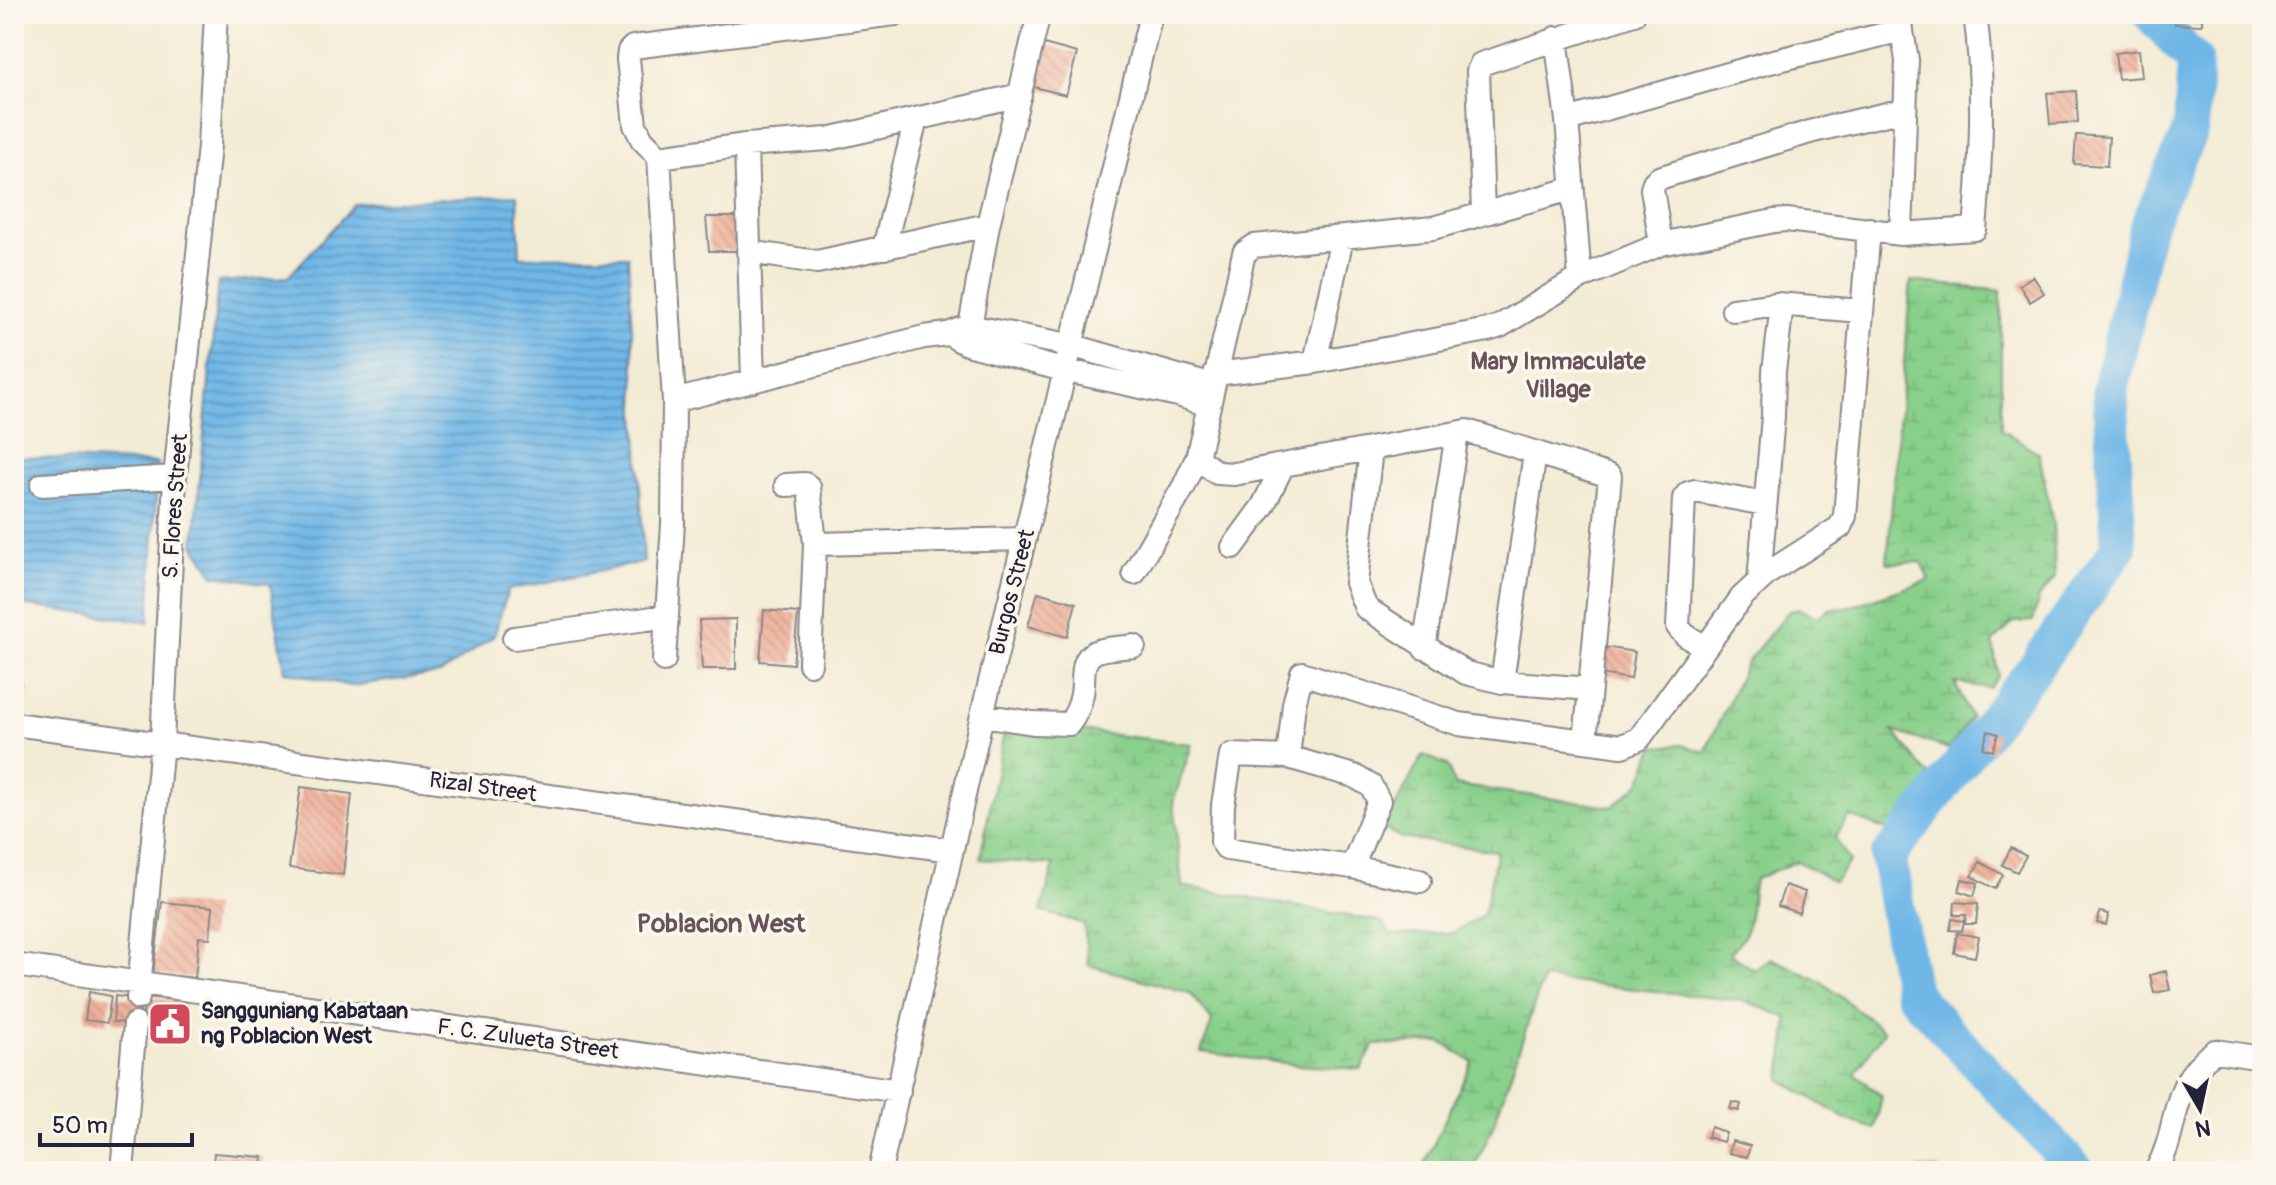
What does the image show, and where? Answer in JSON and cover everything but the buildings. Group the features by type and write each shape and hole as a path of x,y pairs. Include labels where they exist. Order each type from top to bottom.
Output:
{"street":[{"name":"S. Flores Street","path":"138,992 162,743 175,477 209,146 216,14"},
{"path":"664,660 673,524 674,401 659,157 642,139 635,125 629,51 633,47 895,14"},
{"path":"962,335 1039,14"},
{"name":"Burgos Street","path":"880,1171 982,715 1151,14"},
{"path":"1483,213 1478,71 1481,64 1634,14"},
{"path":"962,335 1063,370 1178,395 1315,362 1488,330 1500,326 1580,278 1661,244 1787,220 1901,234 1975,229 1980,165 1980,48 1975,14"},
{"path":"1567,120 1901,22 1907,60 1901,234"},
{"path":"1556,38 1567,120 1580,278"},
{"path":"659,157 746,145 828,139 1020,95"},
{"path":"1661,244 1652,189 1659,178 1813,131 1904,110"},
{"path":"884,248 916,119"},
{"path":"746,145 753,381"},
{"path":"1134,573 1197,458 1244,253 1254,246 1433,228 1571,189"},
{"path":"748,252 817,262 988,225"},
{"path":"1288,757 1294,704 1302,673 1459,724 1622,746 1639,739 1742,597 1768,573 1829,536 1840,527 1845,516 1869,229"},
{"path":"1315,362 1342,238"},
{"path":"1733,310 1782,305 1861,311"},
{"path":"1759,581 1774,371 1782,305"},
{"path":"674,401 924,337 962,335 1070,345 1212,388"},
{"path":"1197,458 1217,473 1234,474 1467,431 1610,476 1585,741"},
{"path":"1424,648 1457,433"},
{"path":"1371,449 1356,583 1366,608 1466,673 1502,682 1590,689"},
{"path":"1502,682 1535,453"},
{"path":"1233,547 1263,506 1283,465"},
{"path":"42,485 175,477"},
{"path":"786,485 805,484 809,487 815,544 810,664"},
{"path":"1705,647 1678,627 1684,498 1695,491 1765,504"},
{"path":"815,544 1025,539"},
{"path":"514,638 667,616"},
{"path":"982,715 1033,723 1069,724 1075,717 1082,694 1086,660 1093,653 1134,646"},
{"name":"Rizal Street","path":"14,724 951,850"},
{"path":"1352,867 1379,801 1371,786 1354,776 1288,757 1231,755 1223,805 1224,847 1420,881"},
{"name":"F. C. Zulueta Street","path":"14,965 138,992 899,1091"},
{"path":"122,1171 135,1024"},
{"path":"2156,1171 2165,1156 2178,1097 2199,1062 2215,1051 2262,1058"}],"green space":[{"path":"1911,281 2001,291 2001,429 2039,453 2053,524 2055,578 2039,597 2033,621 2014,622 1993,642 1998,676 1990,688 1955,683 1971,717 1949,749 1893,731 1947,798 1912,839 1849,816 1835,838 1850,861 1834,882 1797,861 1755,879 1746,933 1730,954 1755,970 1771,958 1822,982 1884,1031 1855,1074 1882,1096 1875,1129 1848,1120 1781,1080 1788,1018 1745,1001 1543,979 1492,1129 1472,1171 1421,1171 1472,1062 1441,1042 1374,1045 1361,1069 1298,1065 1201,1052 1212,1021 1190,993 1088,965 1084,924 1041,911 1054,865 980,859 1006,722 1192,744 1173,802 1182,886 1383,922 1390,935 1453,933 1484,914 1497,851 1402,838 1383,829 1423,755 1447,765 1455,785 1612,807 1640,783 1654,747 1682,745 1705,752 1747,662 1789,611 1799,609 1817,617 1829,609 1847,608 1929,580 1921,562 1887,563"}],"water":[{"path":"517,195 520,257 628,256 644,562 508,590 494,636 440,674 350,686 285,671 270,584 214,575 194,545 218,282 288,277 355,204"},
{"path":"14,457 158,463 149,622 14,604"}],"waterway":[{"path":"2077,1171 1912,993 1888,857 2035,667 2119,547 2110,390 2147,227 2191,129 2195,61 2150,14"}],"place":[{"name":"Sangguniang Kabataan ng Poblacion West","path":"170,1024"}],"district":[{"name":"Mary Immaculate Village","path":"1558,375"},
{"name":"Poblacion West","path":"721,924"}]}
